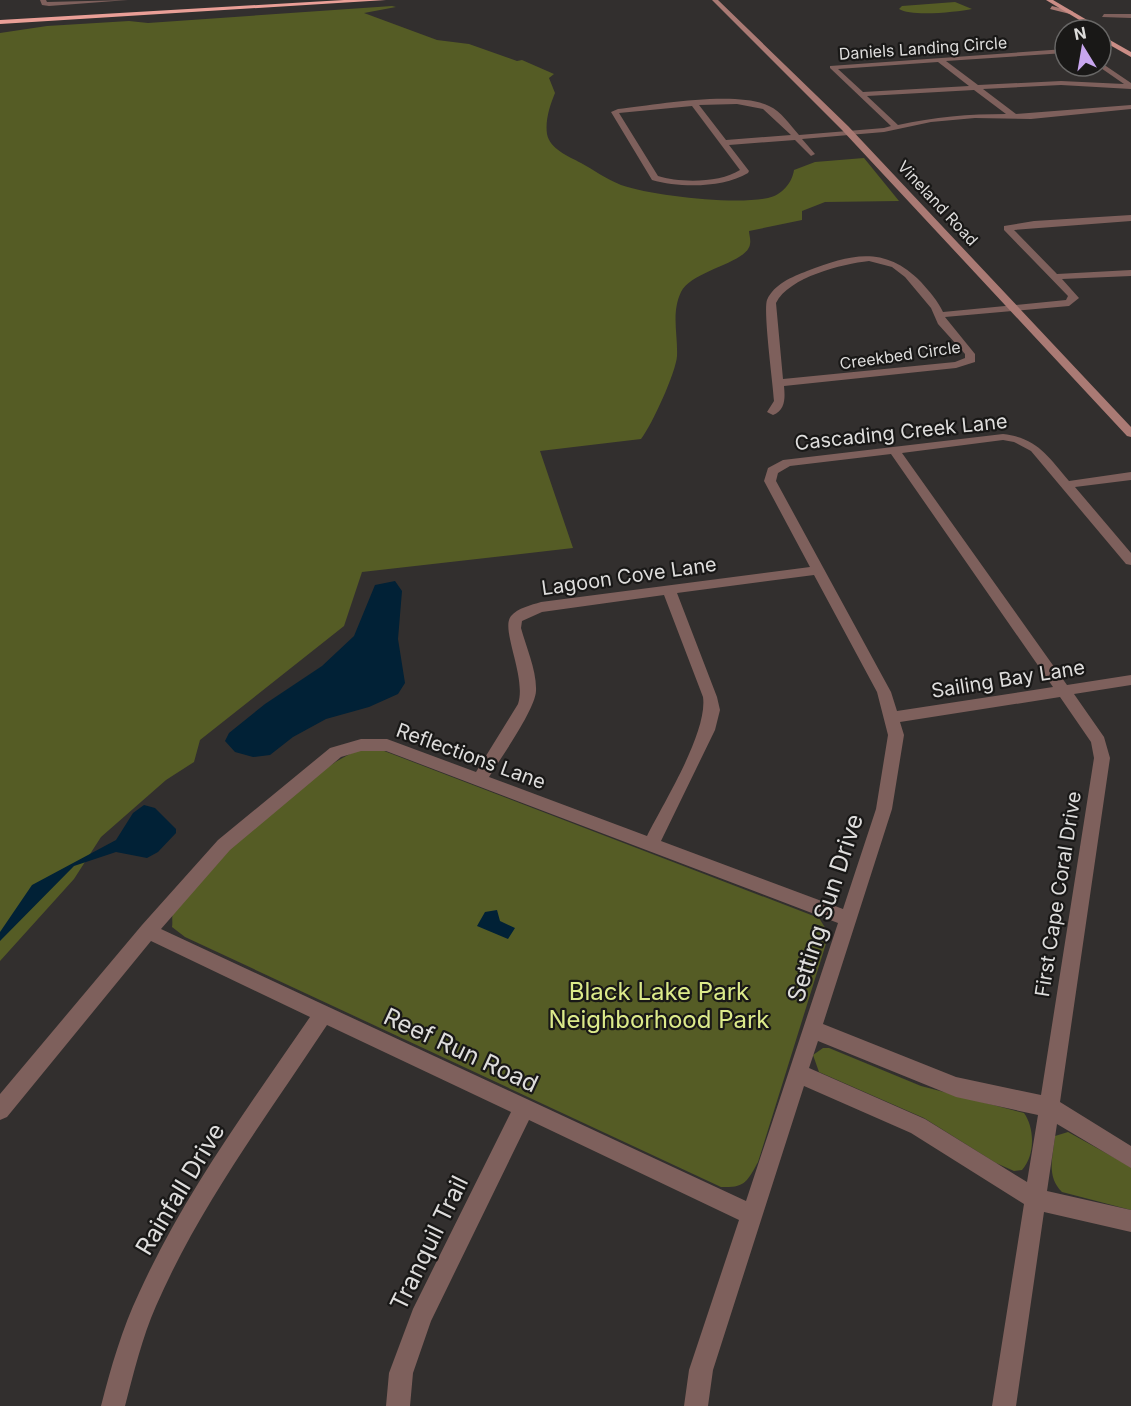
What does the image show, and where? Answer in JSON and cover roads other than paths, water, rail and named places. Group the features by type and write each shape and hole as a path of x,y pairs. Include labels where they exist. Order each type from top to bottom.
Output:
{"highway":[{"path":"0,17 291,0"},
{"path":"0,22 382,0"}],"main road":[{"name":"Vineland Road","path":"715,0 847,130 1131,434"},
{"path":"1049,0 1080,18"},
{"path":"1040,2 1069,18"},
{"path":"1052,8 1070,12"},
{"path":"1113,37 1131,48"},
{"path":"1113,44 1131,55"}],"street":[{"path":"42,1 49,4 125,0"},
{"path":"1104,16 1131,16"},
{"name":"Daniels Landing Circle","path":"895,126 832,68 1053,49"},
{"path":"930,60 1013,116"},
{"path":"939,60 1004,116"},
{"path":"1113,73 1130,84"},
{"path":"860,94 971,86 1061,83 1130,84"},
{"path":"695,105 745,171 741,175 661,181 655,178 615,112 695,105 742,102 759,104 769,108 811,154"},
{"path":"721,140 875,128 931,120 1055,116 1131,107"},
{"path":"1131,218 1034,224 1007,228 1055,277 1131,273"},
{"name":"Creekbed Circle","path":"772,412 780,400 778,383 771,303 774,295 790,282 851,258 876,258 889,261 905,270 970,354 971,360 965,364 778,383"},
{"name":"Creekbed Circle","path":"938,312 1072,301 1074,298 1055,277"},
{"name":"Cascading Creek Lane","path":"819,570 770,481 771,471 787,463 1003,437 1017,439 1035,449 1131,561"},
{"name":"First Cape Coral Drive","path":"894,450 1099,741 1102,758 1004,1406"},
{"path":"1065,485 1131,476"},
{"name":"Lagoon Cove Lane","path":"478,780 525,705 529,693 514,628 516,619 526,612 819,570"},
{"name":"Setting Sun Drive","path":"696,1406 701,1370 848,919 890,781 896,735 877,675 819,570"},
{"path":"651,844 708,729 712,710 710,697 669,590"},
{"name":"Sailing Bay Lane","path":"891,718 1131,680"},
{"name":"Reflections Lane","path":"0,1110 148,931 224,845 336,752 362,745 387,746 848,919"},
{"name":"Reef Run Road","path":"148,931 752,1215"},
{"name":"Rainfall Drive","path":"113,1406 132,1338 152,1291 197,1204 324,1013"},
{"path":"812,1029 956,1087 1049,1107 1131,1158"},
{"path":"798,1073 918,1126 1035,1199 1131,1221"},
{"name":"Tranquil Trail","path":"398,1406 401,1373 421,1317 524,1108"}],"water":[{"path":"395,581 402,591 398,639 405,683 398,694 369,707 326,719 293,737 270,755 253,757 235,752 225,741 229,733 265,704 322,666 354,636 375,585"},
{"path":"144,805 155,808 176,829 176,833 158,852 147,858 116,852 74,866 0,941 0,932 32,885 116,840 133,813"},
{"path":"497,910 500,921 515,928 508,939 477,926 485,912"}],"park label":[{"name":"Black Lake Park Neighborhood Park","path":"659,1005"}]}
